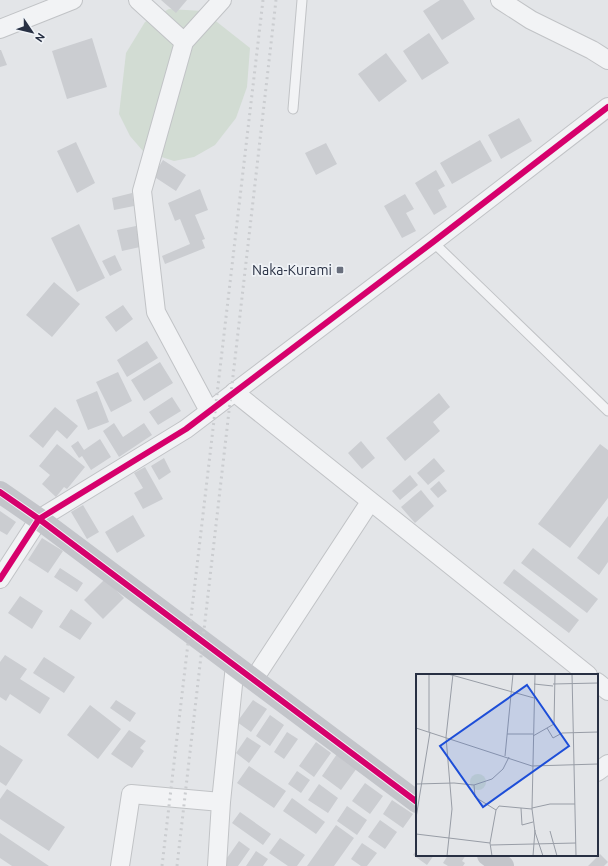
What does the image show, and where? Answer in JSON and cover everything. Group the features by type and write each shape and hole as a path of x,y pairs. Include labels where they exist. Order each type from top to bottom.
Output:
{"street":[{"path":"0,29 73,0"},
{"path":"138,0 184,42"},
{"path":"209,411 156,312 142,191 184,42 222,0"},
{"path":"500,0 532,20 592,50 608,60"},
{"path":"0,579 39,519 186,429 433,242 608,106"},
{"path":"234,392 587,674"},
{"path":"0,492 39,519 416,801"},
{"path":"254,679 370,502"},
{"path":"217,866 221,802 235,665"},
{"path":"598,683 608,691"},
{"path":"598,771 608,764"},
{"path":"120,866 131,794 221,802"}],"lane":[{"path":"293,108 302,0"},
{"path":"433,242 608,411"}],"shaded area":[{"path":"169,9 203,11 250,48 247,87 236,118 215,145 194,157 174,161 143,151 130,136 119,114 126,53 145,22"}],"building":[{"path":"161,0 187,0 176,13"},
{"path":"440,0 463,0 475,19 442,40 423,11"},
{"path":"429,33 449,63 422,80 403,51"},
{"path":"92,38 107,87 67,99 52,51"},
{"path":"0,50 7,65 0,67"},
{"path":"386,53 407,81 379,102 358,74"},
{"path":"519,118 532,141 501,159 488,135"},
{"path":"480,140 492,161 452,184 440,163"},
{"path":"76,142 95,183 77,193 57,151"},
{"path":"326,143 337,164 316,175 305,153"},
{"path":"163,160 186,175 176,191 153,176"},
{"path":"436,170 445,186 438,190 447,207 434,215 415,183"},
{"path":"200,189 208,210 195,215 205,239 202,240 205,248 165,264 162,256 190,244 180,219 175,221 168,203"},
{"path":"132,193 134,206 114,210 112,198"},
{"path":"405,194 414,209 406,213 416,231 402,238 384,206"},
{"path":"79,224 105,278 77,292 51,238"},
{"path":"136,226 140,247 122,251 117,230"},
{"path":"115,255 122,270 110,276 102,261"},
{"path":"54,282 80,304 52,337 26,315"},
{"path":"123,305 133,319 116,332 105,317"},
{"path":"147,341 158,358 127,377 117,360"},
{"path":"160,362 173,383 144,401 131,380"},
{"path":"118,372 132,401 111,412 96,382"},
{"path":"97,391 109,422 88,430 76,400"},
{"path":"439,393 450,407 433,422 440,431 405,461 386,438"},
{"path":"172,397 181,411 158,425 149,412"},
{"path":"55,407 78,426 67,439 57,430 43,448 29,436"},
{"path":"114,423 123,437 144,423 152,435 119,457 103,431"},
{"path":"100,439 111,457 91,470 82,456 79,458 71,446 78,441 84,450"},
{"path":"361,441 375,458 362,469 348,453"},
{"path":"57,444 85,467 67,489 64,487 56,497 42,484 50,475 39,466"},
{"path":"600,444 608,450 608,498 570,548 538,524"},
{"path":"164,458 171,472 159,480 151,466"},
{"path":"434,458 445,471 428,485 417,473"},
{"path":"145,467 163,499 143,509 134,493 143,488 134,473"},
{"path":"410,475 418,485 400,500 392,491"},
{"path":"439,481 447,491 438,498 430,489"},
{"path":"421,490 434,506 415,523 401,507"},
{"path":"83,505 99,532 87,539 71,512"},
{"path":"0,511 16,522 7,535 0,531"},
{"path":"133,515 145,536 117,553 105,532"},
{"path":"608,516 608,562 599,575 577,558"},
{"path":"42,538 63,551 48,573 28,560"},
{"path":"533,548 598,599 587,613 521,563"},
{"path":"60,568 83,583 77,592 54,577"},
{"path":"514,569 579,620 569,633 503,583"},
{"path":"105,579 124,598 103,619 84,600"},
{"path":"20,596 43,611 32,629 8,613"},
{"path":"71,609 92,623 80,640 59,627"},
{"path":"5,655 27,669 20,679 50,698 40,714 10,694 6,701 0,697 0,662"},
{"path":"44,657 75,677 64,693 33,673"},
{"path":"116,700 136,713 130,722 110,708"},
{"path":"253,700 267,709 251,732 237,722"},
{"path":"90,705 121,729 98,759 67,735"},
{"path":"270,715 284,725 270,746 256,736"},
{"path":"129,730 146,741 140,748 144,751 132,768 111,754"},
{"path":"287,732 298,739 284,759 274,752"},
{"path":"247,737 261,746 249,763 236,753"},
{"path":"316,742 331,753 314,777 299,766"},
{"path":"0,745 23,760 6,786 0,782"},
{"path":"337,754 357,768 341,790 322,776"},
{"path":"249,766 286,791 274,808 237,783"},
{"path":"297,771 310,780 301,793 288,784"},
{"path":"365,783 383,796 370,814 352,801"},
{"path":"319,784 338,798 328,813 308,800"},
{"path":"7,789 65,827 49,851 0,819 0,799"},
{"path":"292,798 325,822 316,834 283,811"},
{"path":"392,800 413,814 403,828 383,814"},
{"path":"347,806 367,820 357,835 337,821"},
{"path":"240,812 271,834 263,845 232,823"},
{"path":"380,820 397,832 385,849 368,837"},
{"path":"336,825 354,838 334,866 307,866"},
{"path":"0,833 49,866 12,866 0,858"},
{"path":"280,838 305,855 297,866 288,866 269,853"},
{"path":"239,841 250,849 238,866 222,865"},
{"path":"362,843 377,853 367,866 361,866 351,859"},
{"path":"416,850 416,856 433,856 427,865 413,855"},
{"path":"256,851 268,859 263,866 246,866"},
{"path":"600,854 608,862 604,866 588,866"},
{"path":"447,856 465,856 462,861 465,863 463,866 448,866 443,863"}],"railway":[{"path":"162,866 263,0"},
{"path":"177,866 276,0"}],"cycle path":[{"path":"0,579 39,519 186,429 608,107"},
{"path":"0,492 39,519 416,801"}],"place":[{"name":"Naka-Kurami","path":"340,270"}]}
